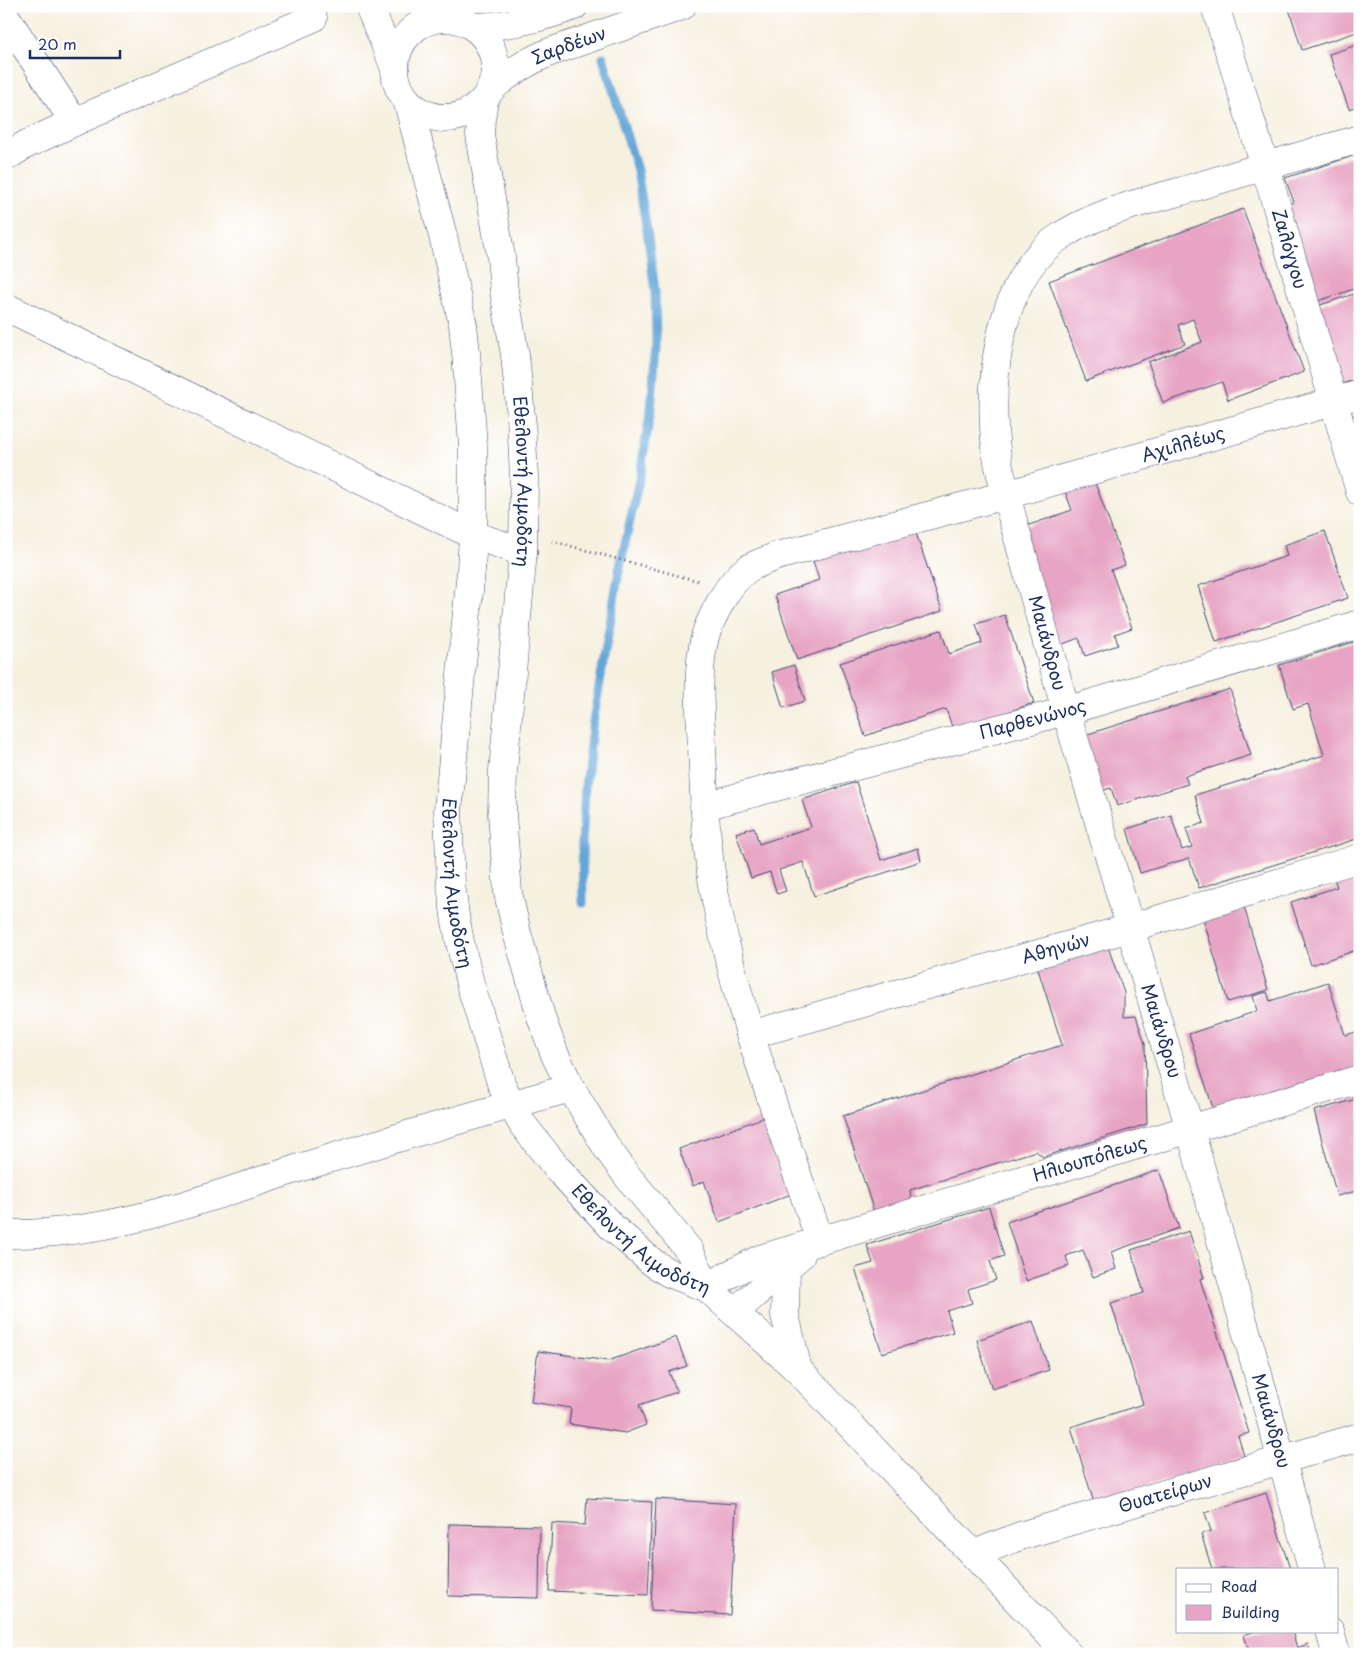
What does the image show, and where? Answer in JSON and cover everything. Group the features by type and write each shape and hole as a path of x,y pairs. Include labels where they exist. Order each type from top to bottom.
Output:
{"street":[{"path":"369,6 394,66 397,86 408,102 421,113 438,118 455,118 471,112 488,94 495,71 493,54 486,39 463,18 426,21 418,26 410,32 399,47 394,66"},
{"name":"Σαρδέων","path":"463,18 519,23 574,6"},
{"name":"Σαρδέων","path":"488,94 510,72 529,60 682,6"},
{"name":"Ζαλόγγου","path":"1215,6 1265,166 1360,492"},
{"path":"6,17 74,122"},
{"path":"6,156 74,122 313,18"},
{"name":"Εθελοντή Αιμοδότη","path":"488,94 481,119 480,135 501,256 504,291 514,355 521,416 524,478 523,543 503,770 502,814 508,893 530,981 542,1020 571,1088 607,1148 628,1177 689,1250 707,1288"},
{"name":"Εθελοντή Αιμοδότη","path":"408,102 444,236 463,325 473,445 473,535 448,810 449,859 455,916 461,947 501,1083 510,1104 523,1125 557,1168 612,1227 652,1262 669,1273 707,1288"},
{"name":"Μαιάνδρου","path":"1312,1568 1190,1129 1066,711 1006,495 998,462 994,424 995,376 1000,341 1008,310 1022,280 1035,260 1054,241 1077,227 1105,215 1360,139"},
{"path":"6,307 473,535 523,543"},
{"name":"Αχιλλέως","path":"820,1241 750,1035 725,946 708,847 704,806 700,700 702,658 706,634 728,589 747,569 777,556 1006,495 1360,394"},
{"name":"Παρθενώνος","path":"704,806 1066,711 1360,624"},
{"name":"Αθηνών","path":"750,1035 1130,928 1360,858"},
{"name":"Ηλιουπόλεως","path":"707,1288 760,1259 1360,1079"},
{"path":"6,1234 21,1235 78,1229 148,1216 328,1159 510,1104 571,1088"},
{"name":"Ηλιουπόλεως","path":"735,1312 786,1267 820,1241"},
{"path":"786,1267 785,1314 798,1370"},
{"path":"707,1288 798,1370 1068,1654"},
{"name":"Θυατείρων","path":"974,1554 1020,1536 1360,1437"},
{"path":"1330,1632 1336,1654"}],"path":[{"path":"523,543 728,589"}],"building":[{"path":"1288,6 1360,6 1360,31 1302,50"},
{"path":"1360,44 1360,105 1349,109 1329,54"},
{"path":"1359,154 1360,213 1356,214 1360,224 1360,287 1312,303 1280,207 1294,202 1285,178"},
{"path":"1243,209 1304,372 1228,400 1222,382 1163,403 1148,362 1202,342 1193,319 1178,325 1185,344 1086,381 1049,281"},
{"path":"1360,292 1360,378 1336,386 1311,308"},
{"path":"1360,413 1360,436 1352,416"},
{"path":"1094,480 1125,565 1111,570 1132,628 1115,634 1118,645 1085,656 1079,638 1060,645 1021,528 1072,510 1065,491"},
{"path":"914,527 942,611 797,660 775,595 819,580 813,561"},
{"path":"1325,531 1348,598 1216,642 1198,586 1287,556 1284,545"},
{"path":"1005,615 1034,703 953,730 946,709 865,736 840,663 941,630 949,654 982,643 976,624"},
{"path":"1360,640 1360,838 1199,888 1189,858 1140,873 1127,829 1171,815 1182,850 1192,847 1186,829 1204,823 1195,795 1324,755 1308,704 1293,709 1279,665"},
{"path":"794,665 805,701 783,708 772,672"},
{"path":"1230,689 1251,755 1185,776 1188,784 1117,806 1111,788 1100,791 1082,736"},
{"path":"856,782 881,860 918,848 921,861 814,896 803,862 779,870 786,891 777,894 770,872 751,878 736,833 754,827 759,844 811,827 802,800"},
{"path":"1360,869 1360,949 1311,965 1291,902 1337,887 1334,878"},
{"path":"1241,896 1268,990 1228,1002 1200,908"},
{"path":"1107,944 1124,993 1124,1017 1136,1016 1145,1044 1147,1124 1043,1157 1036,1151 910,1190 911,1200 874,1212 843,1116 1062,1045 1037,966"},
{"path":"1328,982 1345,1035 1360,1031 1360,1066 1215,1114 1189,1034 1257,1011 1253,996 1267,992 1270,1001"},
{"path":"1360,1098 1360,1190 1337,1196 1314,1111"},
{"path":"770,1115 799,1191 719,1222 704,1181 693,1186 679,1149"},
{"path":"1159,1170 1179,1228 1111,1252 1116,1269 1093,1277 1083,1250 1066,1256 1069,1266 1026,1281 1007,1222"},
{"path":"989,1207 1004,1256 990,1261 996,1280 968,1289 972,1303 947,1311 953,1332 882,1353 855,1268 873,1263 867,1245"},
{"path":"1189,1231 1204,1278 1200,1279 1249,1433 1238,1436 1244,1456 1094,1503 1071,1427 1143,1404 1111,1303 1144,1293 1131,1250"},
{"path":"1033,1321 1049,1370 992,1389 977,1340"},
{"path":"676,1337 687,1366 669,1372 677,1392 639,1405 646,1425 625,1433 569,1424 571,1408 531,1402 538,1351 608,1361"},
{"path":"1266,1493 1290,1568 1212,1568 1201,1534 1211,1531 1205,1513"},
{"path":"587,1498 652,1502 648,1595 549,1591 552,1523 585,1525"},
{"path":"656,1499 736,1504 730,1615 651,1610"},
{"path":"449,1524 540,1526 539,1598 448,1596"},
{"path":"1252,1632 1292,1632 1297,1648 1308,1644 1311,1654 1250,1654 1244,1635"}],"waterway":[{"path":"583,903 582,844 585,787 592,728 619,571 639,480 651,409 656,347 655,291 637,170 603,57"}]}
